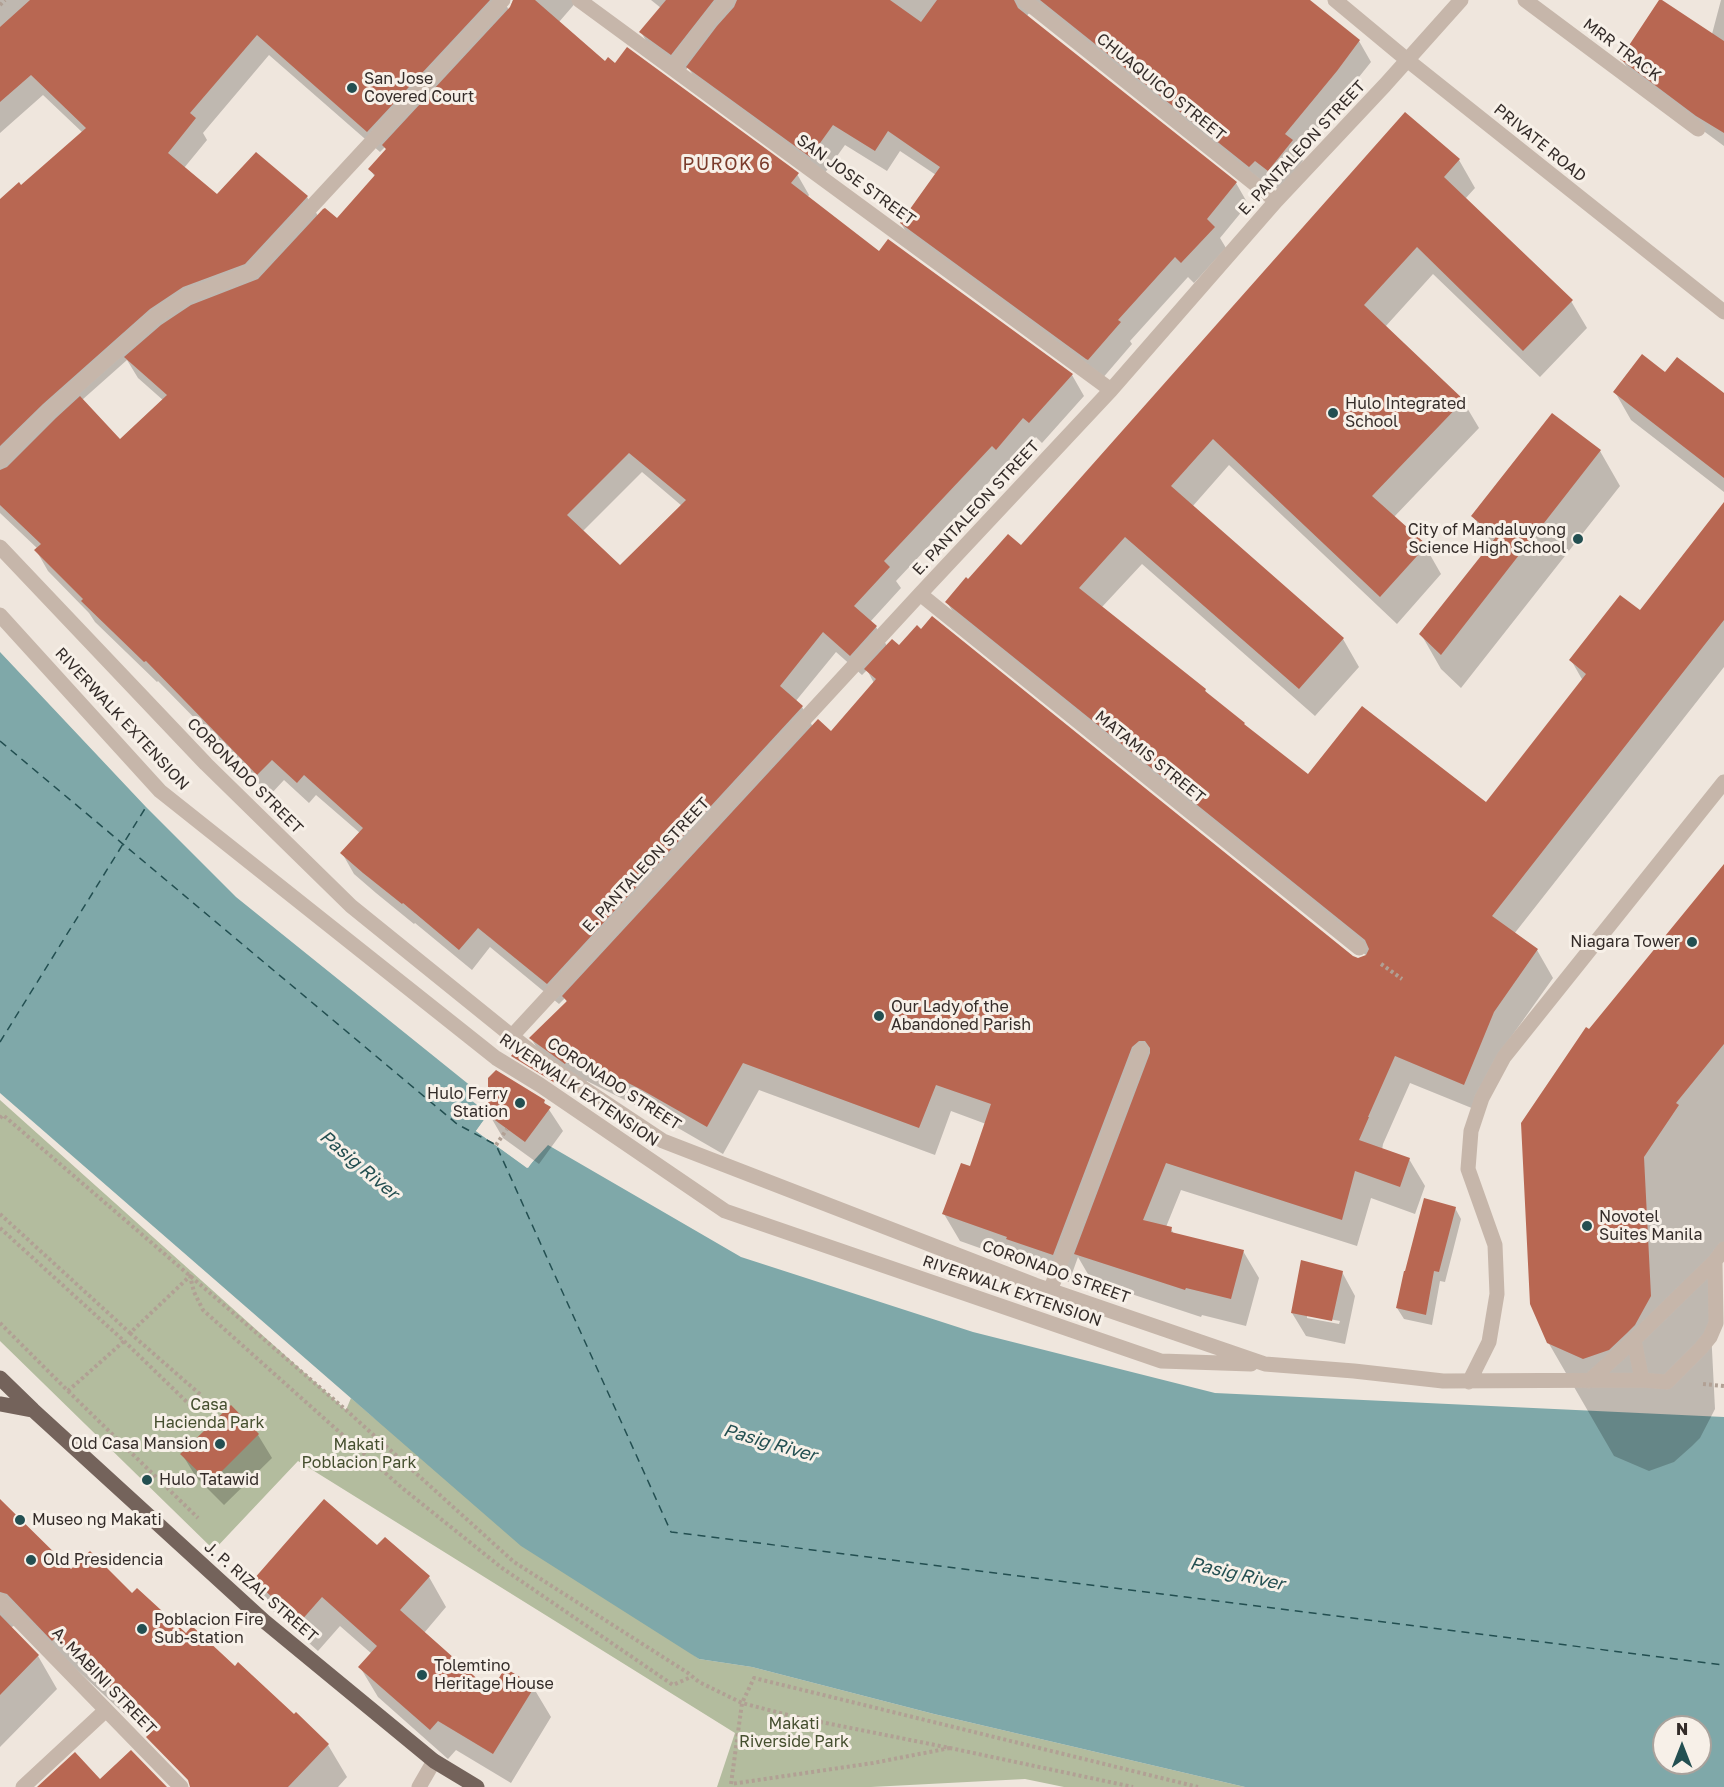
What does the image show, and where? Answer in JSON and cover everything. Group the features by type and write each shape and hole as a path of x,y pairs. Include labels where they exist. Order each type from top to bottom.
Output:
{"main road":[{"name":"J. P. RIZAL STREET","path":"0,1378 264,1621 434,1761 477,1787"},
{"path":"0,1404 33,1410"}],"street":[{"path":"0,460 49,411 156,317 187,296 251,272 503,0"},
{"name":"SAN JOSE STREET","path":"579,0 1112,390"},
{"path":"673,68 727,0"},
{"name":"CHUAQUICO STREET","path":"1024,0 1276,201"},
{"name":"PRIVATE ROAD","path":"1335,0 1724,312"},
{"name":"E. PANTALEON STREET","path":"512,1036 920,594 1112,390 1276,201 1461,0"},
{"name":"MRR TRACK","path":"1525,0 1698,129"},
{"name":"CORONADO STREET","path":"0,547 206,764 351,906 544,1062 663,1141 1050,1291 1264,1364 1443,1381 1642,1380 1667,1382 1701,1348 1716,1323 1720,1255"},
{"name":"MATAMIS STREET","path":"920,594 1359,948"},
{"name":"RIVERWALK EXTENSION","path":"0,615 160,791 496,1058 549,1091 725,1211 1161,1361 1264,1364"},
{"path":"1469,1382 1489,1342 1497,1294 1496,1245 1468,1169 1471,1131 1482,1098 1504,1057 1724,782"},
{"path":"1050,1291 1141,1050"},
{"path":"1589,1381 1720,1255"},
{"path":"1634,1340 1642,1380"},
{"name":"A. MABINI STREET","path":"0,1601 182,1787"},
{"path":"23,1787 106,1710"},
{"path":"419,1787 434,1761"}],"path":[{"path":"0,5 5,0"},
{"path":"0,1118 3,1115 346,1410 514,1562 699,1682 736,1701 796,1717 1132,1787"},
{"path":"496,1146 507,1129"},
{"path":"0,1214 202,1396"},
{"path":"0,1228 124,1341 192,1407"},
{"path":"130,1333 190,1276"},
{"path":"190,1276 194,1292 203,1310 401,1487 502,1568 673,1685 691,1677"},
{"path":"0,1323 198,1518"},
{"path":"68,1391 124,1341"},
{"path":"950,1748 873,1763 731,1785 742,1703 754,1678 1198,1787"}],"green space":[{"path":"0,1100 346,1410 351,1398 373,1417 699,1659 752,1667 934,1714 1245,1787 1064,1787 1025,1779 871,1787 717,1787 735,1733 298,1461 214,1550 0,1341"}],"water":[{"name":"Pasig River","path":"0,652 146,807 236,897 477,1091 471,1100 488,1114 476,1131 527,1168 548,1145 741,1257 973,1332 1215,1393 1724,1417 1724,1787 1245,1787 934,1714 752,1667 699,1659 521,1546 0,1093"}],"pier":[{"path":"488,1115 490,1116 480,1130 527,1164 539,1152 528,1168 476,1131"}],"building":[{"path":"30,0 490,0 367,132 257,35 190,113 196,118 168,153 217,194 256,152 308,196 245,264 183,287 150,309 43,404 0,446 0,199 19,182 21,185 86,128 31,75 0,102 0,27"},
{"path":"513,0 535,0 605,61 608,57 615,63 627,47 799,173 791,183 879,251 888,239 1073,374 1029,423 1023,418 996,450 992,446 884,561 890,567 854,606 877,626 850,656 823,632 780,686 803,706 547,984 478,928 459,950 340,853 363,828 304,775 297,783 272,760 257,775 146,661 144,662 81,601 83,599 34,550 41,544 0,505 0,470 7,467 80,396 120,439 167,395 124,357 161,325 191,305 258,279 323,209 325,208 337,218 375,175 368,169 386,149 382,145 510,7","holes":["629,453 686,500 620,565 567,515"]},
{"path":"666,0 714,0 671,55 639,32"},
{"path":"737,0 890,0 921,22 937,0 1014,0 1018,8 1237,182 1207,219 1215,227 1181,263 1175,257 1118,320 1121,322 1088,360 900,223 940,167 888,131 875,151 833,125 810,157 686,67 734,7"},
{"path":"1040,0 1310,0 1360,40 1285,134 1293,140 1268,171 1255,161 1249,167"},
{"path":"1659,0 1724,41 1724,133 1696,116 1620,59"},
{"path":"1405,112 1460,159 1444,177 1573,300 1523,351 1417,247 1364,305 1464,400 1372,496 1427,545 1380,597 1213,439 1171,486 1344,638 1299,689 1125,537 1079,588 1308,774 1362,706 1486,802 1586,674 1569,660 1620,595 1640,610 1724,502 1724,620 1492,916 1538,949 1494,1012 1464,1085 1395,1056 1359,1140 1410,1158 1400,1187 1355,1171 1342,1220 1166,1163 1143,1220 1172,1227 1171,1232 1244,1250 1231,1299 1186,1288 1185,1290 1074,1254 1150,1053 1150,1048 1145,1041 1139,1041 1132,1047 1053,1255 942,1214 961,1163 970,1166 991,1104 936,1085 919,1128 743,1063 707,1127 642,1090 571,1054 565,1064 529,1038 567,1001 562,996 818,719 831,731 876,679 864,669 892,639 899,645 917,625 921,629 932,616 1353,956 1358,958 1366,955 1369,949 1365,940 945,602 1008,534 1021,545"},
{"path":"1642,354 1665,372 1677,357 1724,393 1724,478 1613,392"},
{"path":"1552,413 1601,450 1441,655 1419,634 1496,537 1471,516"},
{"name":"Novotel Suites Manila","path":"1724,864 1724,1044 1676,1103 1679,1105 1644,1157 1651,1296 1635,1325 1609,1350 1583,1359 1547,1343 1530,1304 1521,1123 1586,1027 1589,1029"},
{"path":"515,1051 556,1082 511,1056"},
{"name":"Hulo Ferry Station","path":"496,1070 545,1100 544,1103 551,1107 525,1142 488,1115 488,1078"},
{"path":"1424,1198 1456,1207 1439,1272 1434,1271 1426,1315 1396,1308"},
{"path":"1301,1260 1343,1271 1332,1321 1291,1313"},
{"name":"Old Casa Mansion","path":"231,1405 259,1434 210,1483 180,1454"},
{"path":"0,1499 71,1569 90,1551 132,1593 137,1588 186,1633 192,1626 235,1666 238,1662 329,1744 288,1787 190,1787 188,1780 146,1737 155,1728 56,1637 52,1641 7,1594 0,1592"},
{"path":"324,1499 377,1545 385,1537 430,1576 400,1610 491,1691 505,1668 535,1686 493,1754 438,1721 430,1730 358,1667 377,1646 322,1597 300,1622 253,1580"},
{"path":"0,1615 39,1655 0,1695"},
{"path":"131,1750 167,1787 37,1787 75,1752 100,1779"}],"ferry route":[{"path":"0,741 457,1124 496,1145 671,1532 1724,1665"},
{"path":"0,1042 146,807"}],"place":[{"name":"San Jose Covered Court","path":"352,88"},
{"name":"Hulo Integrated School","path":"1333,413"},
{"name":"City of Mandaluyong Science High School","path":"1578,539"},
{"name":"Niagara Tower","path":"1692,942"},
{"name":"Our Lady of the Abandoned Parish","path":"879,1016"},
{"name":"Hulo Ferry Station","path":"520,1103"},
{"name":"Novotel Suites Manila","path":"1587,1226"},
{"name":"Old Casa Mansion","path":"220,1444"},
{"name":"Hulo Tatawid","path":"147,1480"},
{"name":"Museo ng Makati","path":"20,1520"},
{"name":"Old Presidencia","path":"31,1560"},
{"name":"Poblacion Fire Sub-station","path":"142,1629"},
{"name":"Tolemtino Heritage House","path":"422,1675"}],"district":[{"name":"PUROK 6","path":"727,164"}],"park label":[{"name":"Casa Hacienda Park","path":"209,1414"},
{"name":"Makati Poblacion Park","path":"359,1454"},
{"name":"Makati Riverside Park","path":"794,1733"}]}
